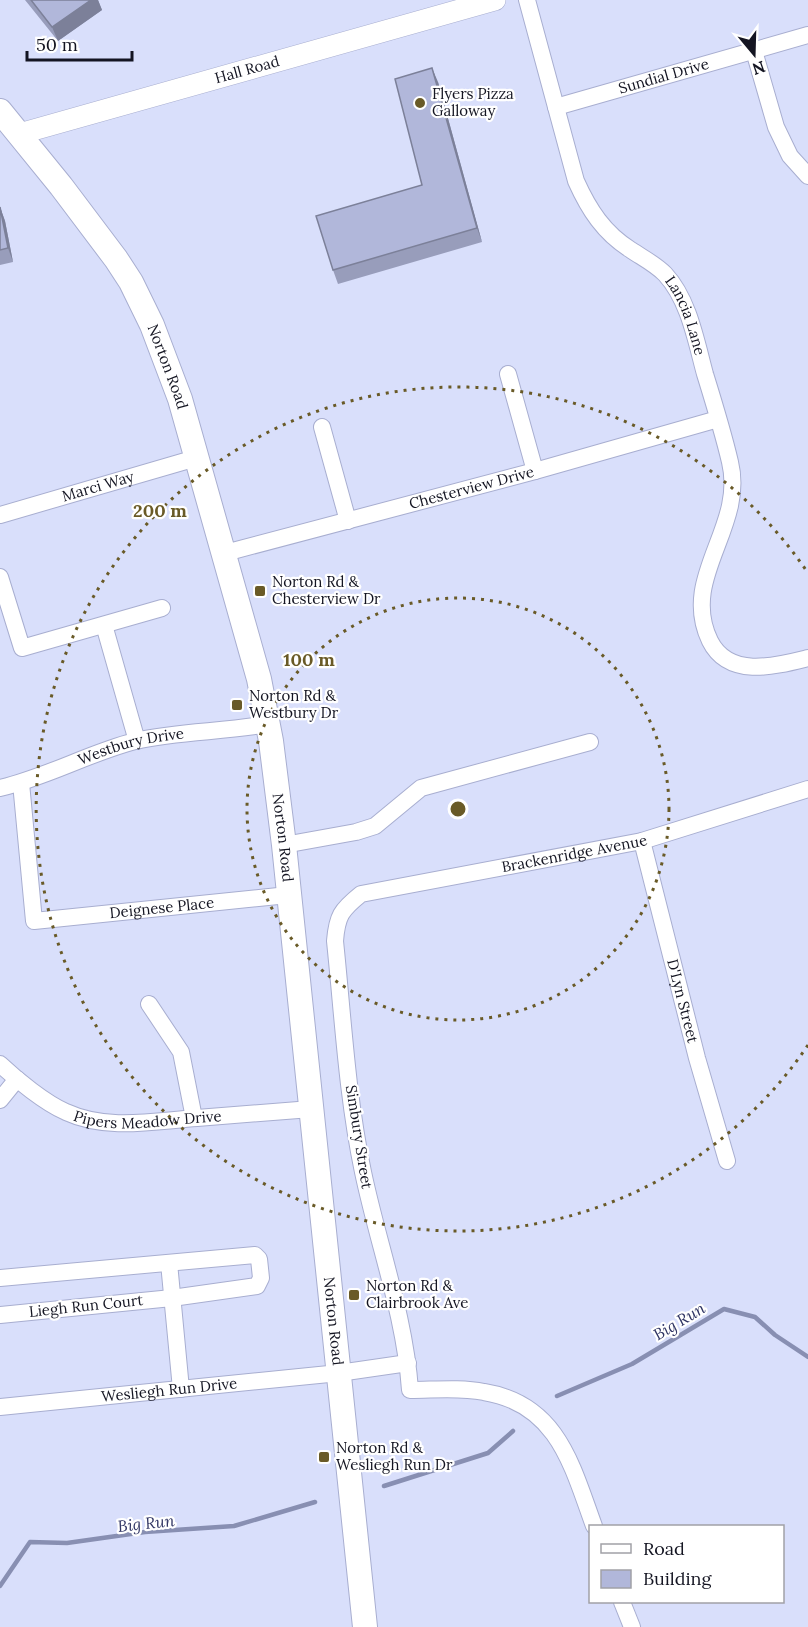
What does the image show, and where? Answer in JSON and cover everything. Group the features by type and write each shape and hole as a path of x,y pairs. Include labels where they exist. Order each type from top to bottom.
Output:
{"main road":[{"name":"Norton Road","path":"0,111 10,136 81,212 131,282 152,325 180,399 256,669 268,724 284,845 365,1627"}],"street":[{"name":"Hall Road","path":"10,136 495,0"},
{"name":"Lancia Lane","path":"527,0 576,181 597,221 614,238 665,274 678,293 689,319 731,464 733,486 730,508 700,595 702,617 710,642 727,662 754,667 782,665 808,658"},
{"name":"Sundial Drive","path":"556,107 808,35"},
{"path":"754,51 776,127 790,156 808,176"},
{"path":"508,374 535,471"},
{"name":"Chesterview Drive","path":"225,553 535,471 718,419"},
{"path":"322,427 348,521"},
{"name":"Marci Way","path":"0,515 196,458"},
{"path":"0,578 22,648 162,608"},
{"path":"104,625 137,741"},
{"name":"Westbury Drive","path":"0,788 21,783 100,751 137,741 268,724"},
{"path":"284,845 356,832 375,826 421,788 590,742"},
{"name":"Deignese Place","path":"21,783 34,921 288,895"},
{"name":"Brackenridge Avenue","path":"343,909 361,894 384,888 642,841 808,789"},
{"name":"D'Lyn Street","path":"642,841 697,1058 727,1161"},
{"name":"Simbury Street","path":"343,909 336,925 335,941 353,1107 363,1171 408,1363 410,1390 469,1390 498,1395 517,1402 544,1422 555,1434 569,1459 593,1525"},
{"path":"149,1004 181,1052 194,1118"},
{"name":"Pipers Meadow Drive","path":"0,1064 17,1079 65,1112 91,1120 116,1124 311,1109"},
{"path":"0,1100 17,1079"},
{"name":"Liegh Run Court","path":"0,1278 255,1255 259,1259 261,1278 256,1286 172,1298 0,1315"},
{"path":"169,1263 181,1389"},
{"name":"Wesliegh Run Drive","path":"0,1407 339,1373 408,1363"},
{"path":"622,1603 632,1627"}],"building":[{"path":"31,0 91,0 52,27"},
{"path":"432,68 477,228 333,270 316,216 422,185 395,79"},
{"path":"0,207 8,248 0,250"}],"waterway":[{"name":"Big Run","path":"557,1396 632,1364 724,1309 755,1317 775,1335 808,1357"},
{"name":"Big Run","path":"384,1486 488,1453 513,1431"},
{"name":"Big Run","path":"0,1586 30,1542 67,1543 145,1532 234,1526 315,1502"}],"place":[{"name":"Flyers Pizza Galloway","path":"420,103"},
{"name":"Norton Rd & Chesterview Dr","path":"260,591"},
{"name":"Norton Rd & Westbury Dr","path":"237,705"},
{"name":"Norton Rd & Clairbrook Ave","path":"354,1295"},
{"name":"Norton Rd & Wesliegh Run Dr","path":"324,1457"}]}
